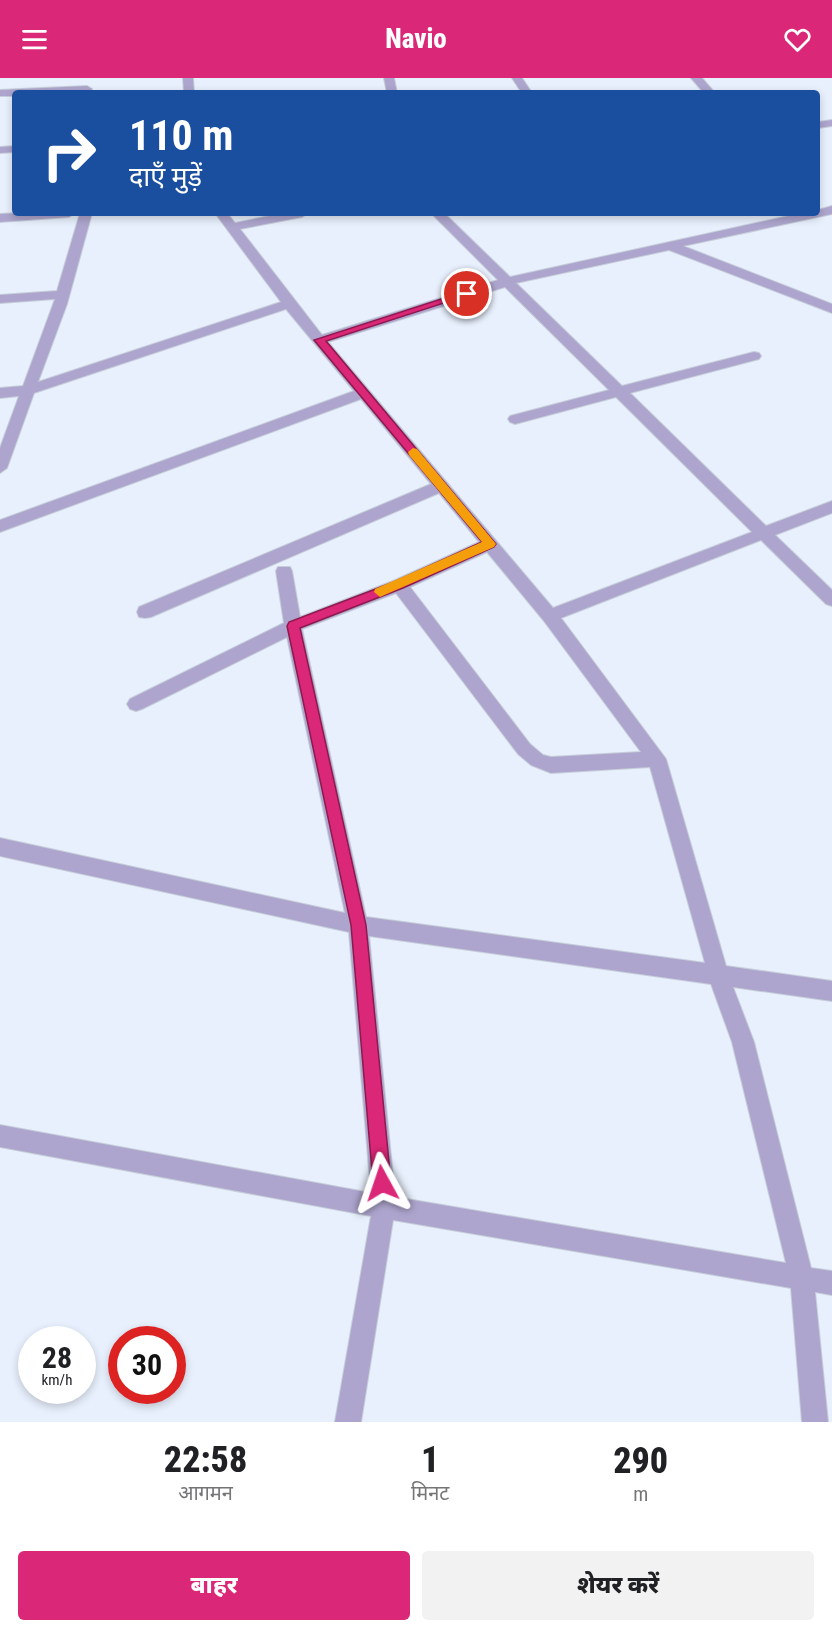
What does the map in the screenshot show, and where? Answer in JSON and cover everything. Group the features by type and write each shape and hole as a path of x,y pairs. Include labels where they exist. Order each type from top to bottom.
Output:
{"street":[{"path":"696,78 707,90"},
{"path":"44,90 89,87"},
{"path":"0,218 28,216"},
{"path":"0,468 30,390 62,295 85,216"},
{"path":"224,216 289,304 550,616 657,759 718,975 743,1042 802,1278 815,1422"},
{"path":"234,227 287,216"},
{"path":"440,216 832,600"},
{"path":"319,340 509,281 804,216"},
{"path":"668,245 832,309"},
{"path":"0,299 62,295"},
{"path":"0,393 30,390 289,304"},
{"path":"515,419 754,356"},
{"path":"0,526 364,393"},
{"path":"145,612 442,486"},
{"path":"550,616 832,507"},
{"path":"136,704 293,626 399,585 490,544"},
{"path":"284,571 293,626 358,925 384,1207 348,1422"},
{"path":"399,585 524,749 537,760 552,765 657,759"},
{"path":"0,847 358,925 832,991"},
{"path":"0,1136 384,1207 832,1283"}],"slow traffic":[{"path":"380,592 490,544 413,452"}],"route":[{"path":"382,1183 358,925 293,626 399,585 490,544 319,340 467,294"}]}
